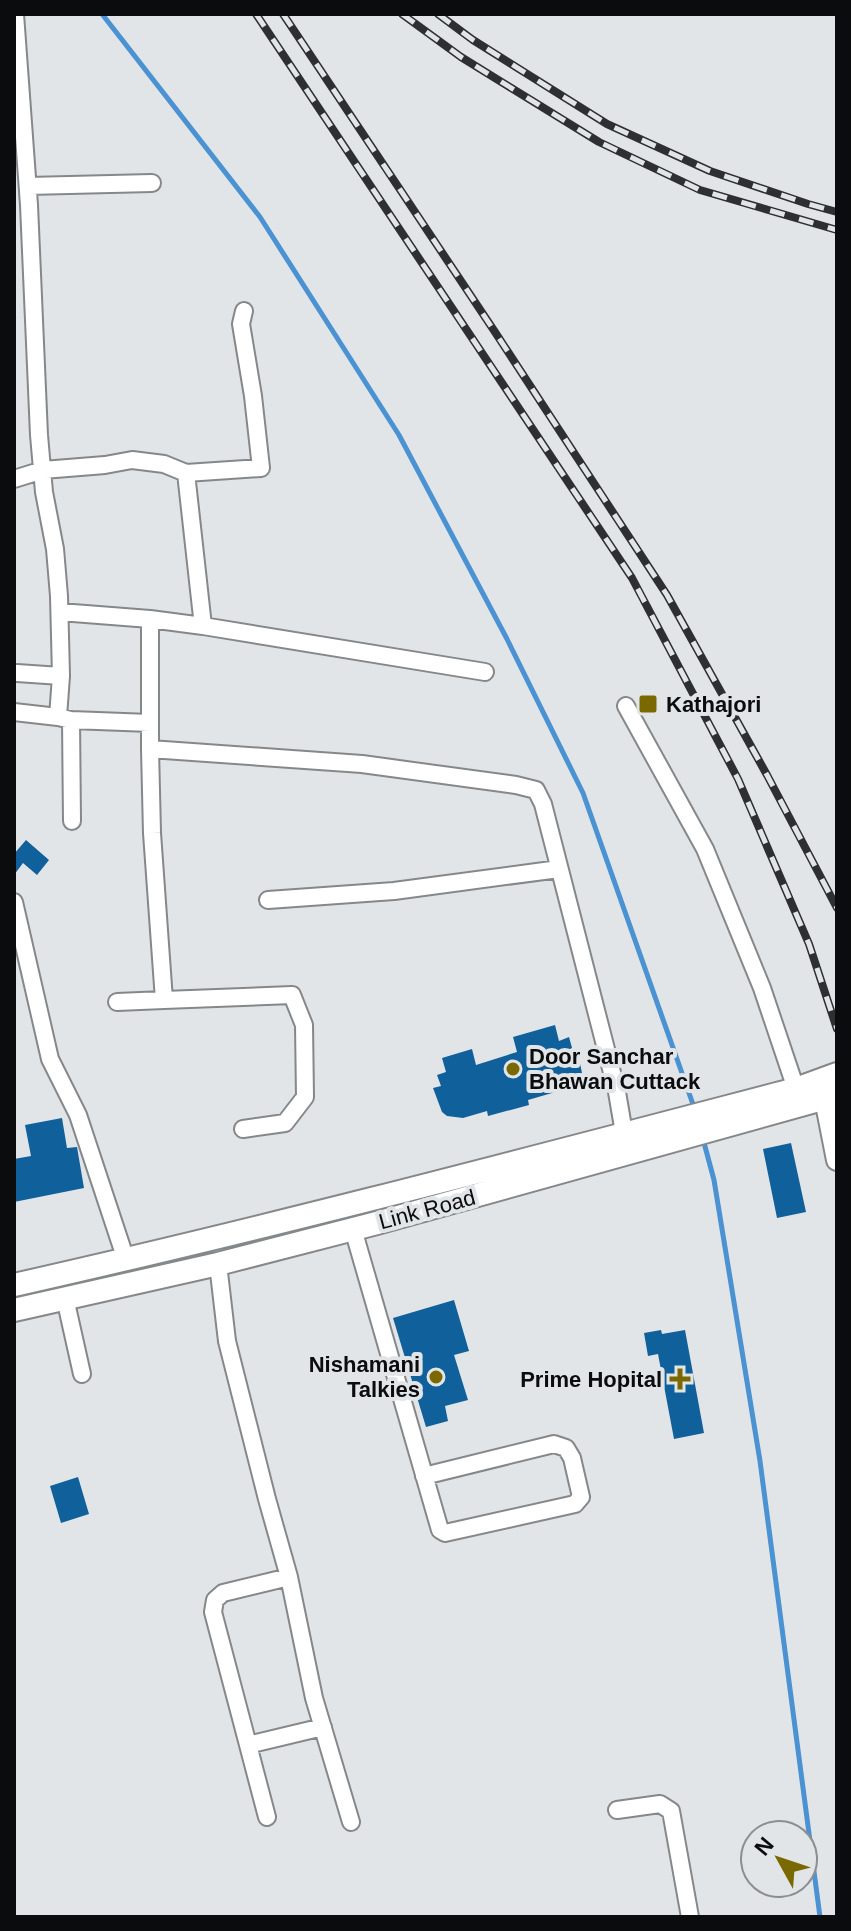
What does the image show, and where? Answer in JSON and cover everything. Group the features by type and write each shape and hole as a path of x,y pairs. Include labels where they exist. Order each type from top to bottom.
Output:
{"main road":[{"name":"Link Road","path":"715,1120 837,1074"},
{"name":"Link Road","path":"14,1310 218,1264 353,1229 666,1132 831,1097"},
{"name":"Link Road","path":"14,1285 126,1260 624,1133 666,1132"}],"street":[{"path":"15,14 28,186 33,330 44,492 55,549 72,821"},
{"path":"28,186 152,183"},
{"path":"14,479 43,470 132,460 164,464 186,473 261,468 241,324 244,311"},
{"path":"186,473 203,626"},
{"path":"60,612 203,626 485,672"},
{"path":"150,619 152,833 164,1000"},
{"path":"17,673 61,676"},
{"path":"626,706 705,849 762,988 796,1089"},
{"path":"14,712 64,719 150,723"},
{"path":"150,749 362,764 536,790 543,804 617,1092 624,1133"},
{"path":"268,900 394,891 559,869"},
{"path":"14,902 50,1059 78,1115 126,1260"},
{"path":"117,1002 292,995 304,1025 305,1097 285,1123 243,1129"},
{"path":"831,1097 837,1160"},
{"path":"353,1229 438,1527 445,1533 575,1504 581,1497 572,1458 566,1448 554,1444 424,1476"},
{"path":"218,1264 227,1341 289,1577 314,1698 351,1822"},
{"path":"65,1298 82,1374"},
{"path":"267,1817 213,1612 215,1600 223,1593 289,1577"},
{"path":"248,1745 323,1727"},
{"path":"617,1810 660,1804 671,1811 690,1917"}],"building":[{"path":"26,840 49,860 37,875 23,863 14,875 14,854"},
{"name":"Door Sanchar Bhawan Cuttack","path":"555,1025 559,1041 569,1037 574,1055 578,1054 582,1073 576,1086 528,1100 529,1105 488,1116 487,1111 463,1118 447,1116 442,1112 433,1088 441,1086 437,1075 446,1072 442,1058 472,1049 476,1065 517,1052 513,1037"},
{"path":"62,1118 67,1148 77,1147 84,1188 14,1202 14,1159 31,1156 25,1125"},
{"path":"791,1143 806,1212 777,1218 763,1149"},
{"name":"Nishamani Talkies","path":"454,1300 469,1351 454,1355 468,1400 445,1406 448,1421 426,1427 393,1318"},
{"path":"661,1330 662,1334 685,1330 704,1433 674,1439 658,1354 648,1356 644,1333"},
{"path":"78,1477 89,1514 61,1523 50,1486"}],"waterway":[{"path":"102,14 260,217 399,435 507,639 583,793 695,1110"},
{"path":"703,1139 714,1180 760,1461 820,1917"}],"railway":[{"path":"256,14 632,578 738,779 809,944 837,1029"},
{"path":"283,14 667,595 837,908"},
{"path":"402,14 461,57 599,142 700,190 837,230"},
{"path":"438,14 473,40 607,124 710,171 837,212"}],"place":[{"name":"Kathajori","path":"648,704"},
{"name":"Door Sanchar Bhawan Cuttack","path":"513,1069"},
{"name":"Nishamani Talkies","path":"436,1377"},
{"name":"Prime Hopital","path":"680,1379"}]}
